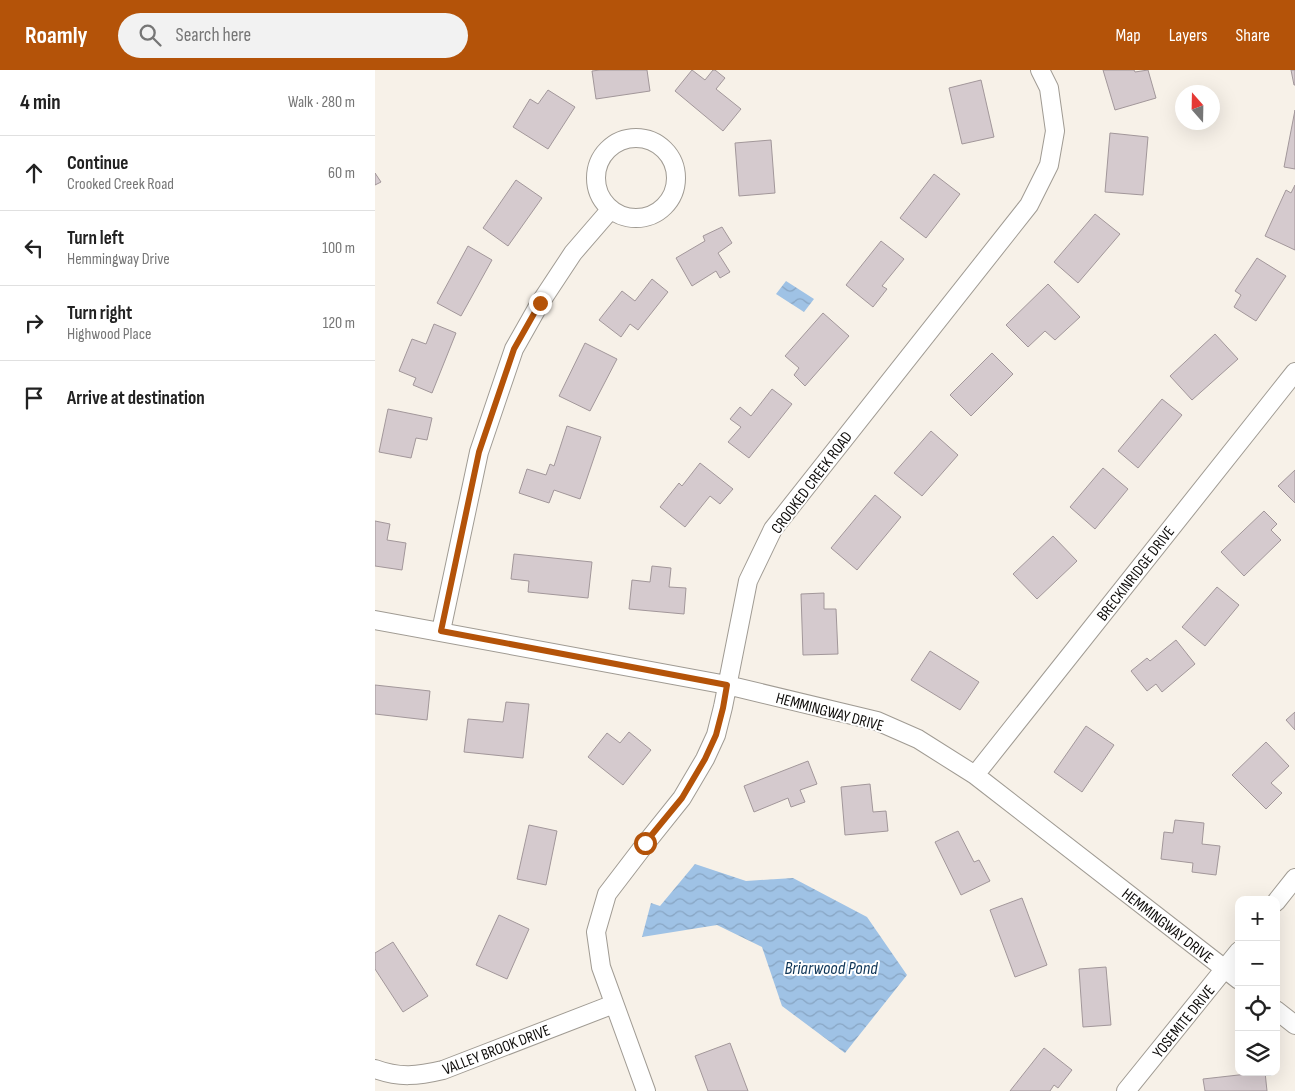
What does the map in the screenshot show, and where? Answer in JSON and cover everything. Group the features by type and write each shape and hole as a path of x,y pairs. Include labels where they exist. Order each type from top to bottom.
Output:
{"street":[{"name":"CROOKED CREEK ROAD","path":"646,1091 601,967 596,932 607,894 682,798 705,759 716,735 748,581 773,529 1029,205 1049,165 1055,130 1049,88 1040,70"},
{"path":"631,139 641,139 660,147 673,163 675,173 672,194 667,202 651,215 641,217 620,215 611,209 604,202 596,183 596,172 604,154 621,141 631,139"},
{"path":"441,631 479,452 514,349 540,303 573,253 611,209"},
{"name":"BRECKINRIDGE DRIVE","path":"975,775 1295,372"},
{"name":"HEMMINGWAY DRIVE","path":"375,620 727,685 877,721 918,739 975,775 1235,977"},
{"path":"1280,897 1295,878"},
{"name":"YOSEMITE DRIVE","path":"1126,1091 1235,956"},
{"name":"VALLEY BROOK DRIVE","path":"375,1068 404,1076 443,1070 614,1004"},
{"path":"1280,1013 1295,1025"}],"water":[{"path":"786,281 814,299 804,312 776,294"},
{"name":"Briarwood Pond","path":"695,864 746,881 793,878 867,917 907,975 845,1053 782,1006 762,947 717,925 642,937 651,903 660,906"}],"building":[{"path":"647,70 650,91 596,99 592,71"},
{"path":"692,70 705,80 715,70 725,78 716,89 741,109 723,131 675,91"},
{"path":"1103,70 1134,70 1135,72 1148,70 1156,98 1115,110"},
{"path":"1291,70 1295,70 1295,85 1294,85"},
{"path":"981,80 994,137 962,144 949,88"},
{"path":"548,90 575,107 548,149 513,127 530,99 538,104"},
{"path":"1295,110 1295,169 1284,167"},
{"path":"1110,133 1148,137 1143,195 1105,192"},
{"path":"771,140 775,193 739,196 735,143"},
{"path":"375,173 381,182 375,185"},
{"path":"934,174 960,194 926,238 900,218"},
{"path":"516,180 542,198 508,246 483,228"},
{"path":"1295,185 1295,250 1265,236 1286,190 1291,193"},
{"path":"1095,214 1120,234 1078,283 1054,262"},
{"path":"722,227 732,243 718,253 730,272 720,278 716,271 692,286 676,258 705,241 703,236"},
{"path":"881,241 904,259 882,286 887,289 873,307 846,285"},
{"path":"468,246 492,260 461,316 437,303"},
{"path":"1257,258 1286,276 1256,321 1234,307 1241,295 1235,291"},
{"path":"652,279 668,292 638,330 630,324 621,337 599,320 622,291 635,301"},
{"path":"1048,284 1080,317 1055,340 1045,331 1028,347 1006,325"},
{"path":"823,313 849,336 805,386 794,375 799,368 785,356"},
{"path":"434,324 456,333 432,393 413,385 416,378 399,371 412,339 426,344"},
{"path":"1215,334 1238,359 1192,400 1170,376"},
{"path":"585,343 617,359 590,411 559,396"},
{"path":"992,353 1013,374 971,416 950,395"},
{"path":"772,389 792,404 749,458 728,442 741,427 730,419 740,407 751,416"},
{"path":"1162,399 1182,415 1138,468 1118,451"},
{"path":"388,409 432,418 427,440 416,438 411,458 379,452"},
{"path":"567,426 601,437 580,499 554,490 549,503 519,493 527,469 546,475 550,464 554,466"},
{"path":"931,431 958,455 922,496 894,473"},
{"path":"700,463 733,489 720,504 710,496 685,527 660,507 679,483 682,486"},
{"path":"1103,468 1128,489 1095,529 1070,507"},
{"path":"1295,470 1295,503 1278,486"},
{"path":"875,495 901,517 857,570 831,548"},
{"path":"1264,511 1277,524 1271,530 1281,540 1244,576 1221,552"},
{"path":"375,521 390,524 387,540 406,543 402,570 375,566"},
{"path":"1053,536 1077,561 1037,599 1013,574"},
{"path":"514,554 592,562 588,598 528,592 529,581 511,579"},
{"path":"652,566 671,568 669,587 686,588 684,614 629,609 632,580 650,582"},
{"path":"1217,587 1239,605 1205,646 1182,627"},
{"path":"824,593 824,609 836,609 838,654 803,655 801,594"},
{"path":"1176,640 1195,664 1162,692 1156,684 1147,691 1131,671 1147,658 1150,661"},
{"path":"930,651 979,682 960,710 911,680"},
{"path":"375,685 430,691 427,720 375,714"},
{"path":"506,702 529,704 523,758 464,752 468,719 503,722"},
{"path":"1295,712 1295,730 1286,720"},
{"path":"1086,726 1114,745 1082,792 1054,772"},
{"path":"629,732 651,750 623,785 588,757 607,733 620,743"},
{"path":"1266,742 1289,766 1271,783 1282,793 1266,809 1232,775"},
{"path":"808,761 817,784 800,790 805,802 791,807 788,798 754,812 744,786"},
{"path":"870,784 873,812 886,811 888,831 845,835 841,787"},
{"path":"1175,820 1204,823 1202,844 1220,846 1216,875 1192,872 1193,863 1161,859 1164,832 1173,833"},
{"path":"529,825 557,831 546,885 517,879"},
{"path":"958,831 974,862 979,860 990,881 961,895 935,842"},
{"path":"1022,898 1047,965 1015,977 990,910"},
{"path":"499,915 529,929 507,979 476,965"},
{"path":"393,942 428,996 403,1012 375,969 375,953"},
{"path":"1106,967 1111,1025 1083,1027 1079,969"},
{"path":"730,1043 748,1091 708,1091 695,1056"},
{"path":"1044,1048 1072,1070 1058,1088 1054,1085 1050,1091 1010,1091"},
{"path":"1235,1075 1265,1076 1267,1091 1205,1091 1203,1079"}],"route":[{"path":"540,303 514,349 479,452 441,631 727,685 716,735 705,759 682,798 645,843"}]}
